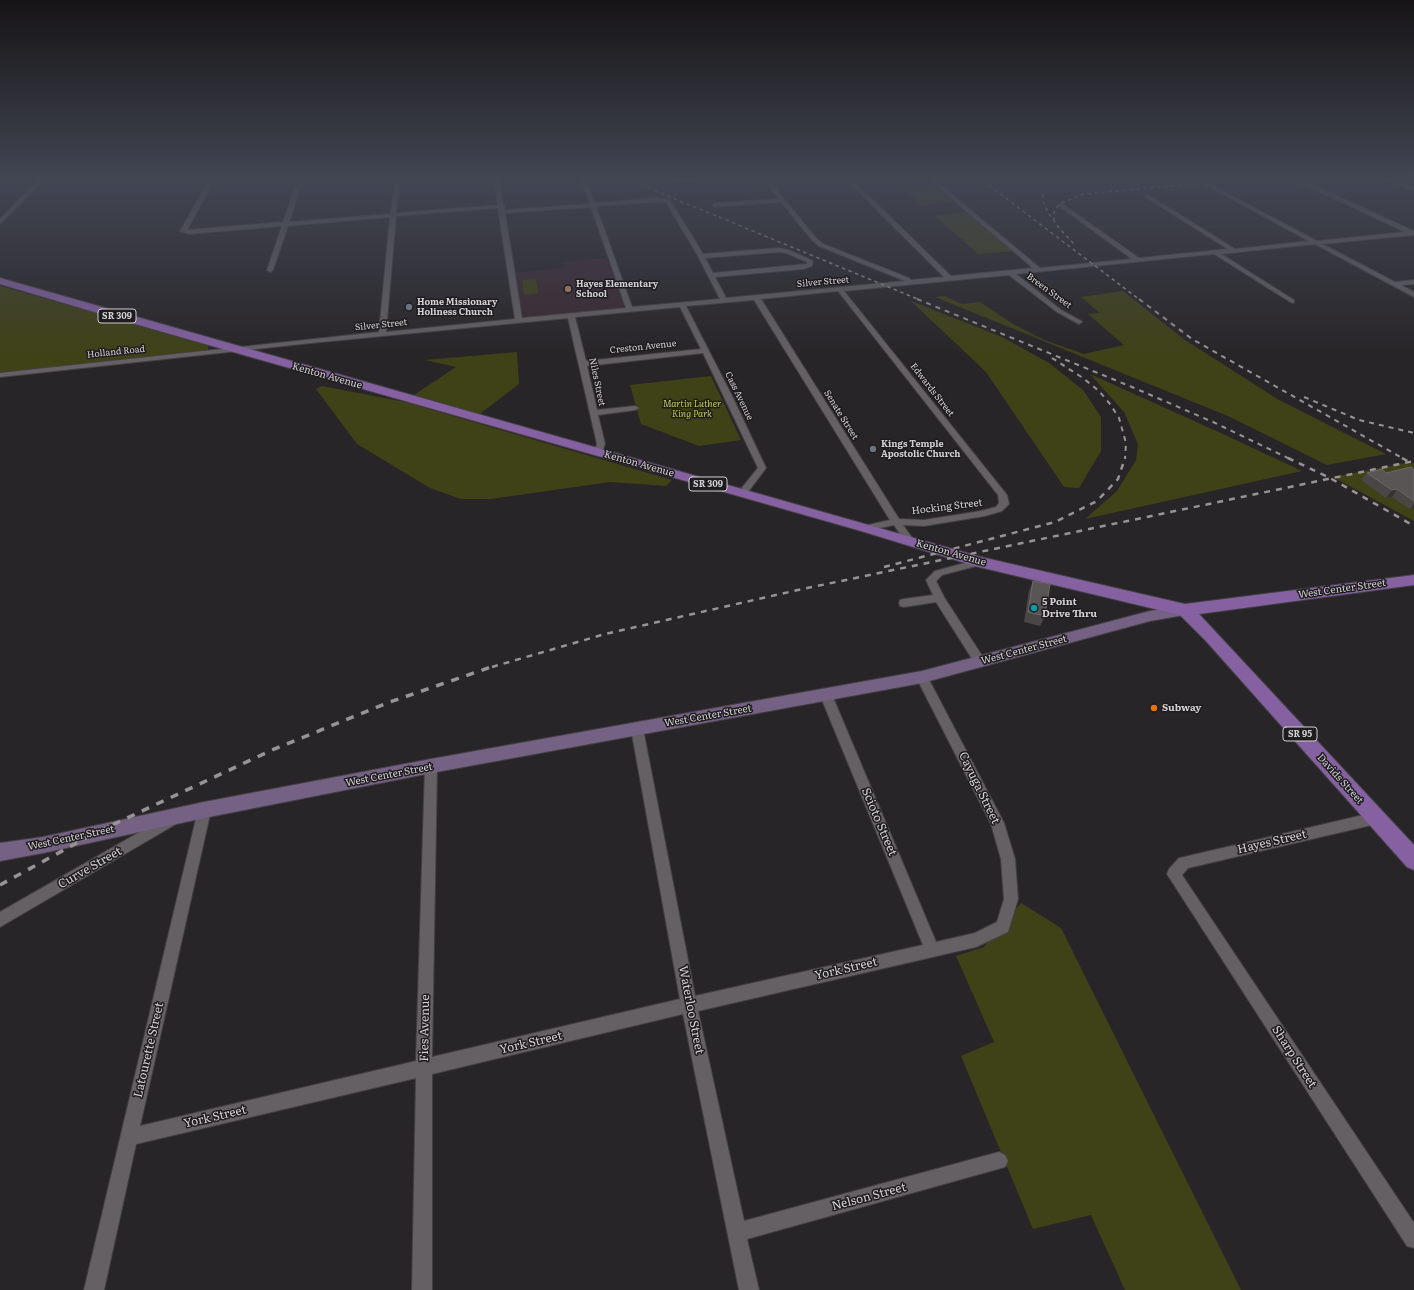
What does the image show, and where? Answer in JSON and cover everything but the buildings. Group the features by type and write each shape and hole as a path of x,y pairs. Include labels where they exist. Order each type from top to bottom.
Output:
{"main road":[{"name":"SR 309","path":"0,280 234,349"},
{"name":"Kenton Avenue","path":"234,349 866,528 980,562 1185,610"},
{"name":"West Center Street","path":"0,852 43,845 204,810 431,766 922,677 1150,616 1185,610 1414,580"},
{"name":"Davids Street","path":"1185,610 1212,636 1414,860"}],"street":[{"path":"270,270 281,237"},
{"path":"382,334 390,237"},
{"path":"506,237 519,320"},
{"path":"604,237 630,310"},
{"path":"690,237 724,300"},
{"path":"813,237 821,245 907,279 910,283"},
{"path":"907,237 950,279"},
{"path":"1000,237 1040,270"},
{"path":"1106,237 1138,260"},
{"path":"1213,237 1235,251"},
{"path":"1304,237 1414,295"},
{"name":"Silver Street","path":"234,349 1372,237"},
{"path":"701,256 779,250 787,251 810,261 810,264 803,267 711,276"},
{"path":"1216,253 1292,301"},
{"name":"Breen Street","path":"1011,273 1059,311 1079,322"},
{"path":"1395,284 1414,282"},
{"name":"Edwards Street","path":"840,290 1002,495 1004,504"},
{"name":"Senate Street","path":"756,297 896,522 910,542"},
{"name":"Cass Avenue","path":"682,304 762,468 742,494"},
{"name":"Niles Street","path":"571,315 601,444 598,452"},
{"name":"Holland Road","path":"0,375 234,349"},
{"name":"Creston Avenue","path":"583,364 705,350"},
{"path":"593,413 635,408"},
{"name":"Hocking Street","path":"866,528 896,522 924,523 982,514 999,509 1004,504"},
{"path":"980,562 939,573 931,580 939,598 980,662"},
{"path":"904,603 939,598"},
{"name":"Cayuga Street","path":"922,677 997,823 1008,859 1011,899 1003,926 976,940 932,949"},
{"name":"Scioto Street","path":"826,695 932,949"},
{"name":"Waterloo Street","path":"637,729 690,1005 749,1290"},
{"name":"Fies Avenue","path":"422,1290 424,1068 431,766"},
{"name":"Latourette Street","path":"94,1290 204,810"},
{"name":"Curve Street","path":"0,920 180,815"},
{"name":"Hayes Street","path":"1174,874 1184,864 1376,818"},
{"name":"Sharp Street","path":"1174,874 1414,1239"},
{"name":"York Street","path":"129,1137 932,949"},
{"name":"Nelson Street","path":"738,1232 999,1161"}],"shaded area":[{"name":"Hayes Elementary School","path":"607,258 625,305 621,309 528,318 523,315 515,273 564,268 563,262"}],"green space":[{"path":"959,237 996,237 1013,251 978,254"},
{"path":"536,279 538,293 524,295 522,280"},
{"path":"0,286 208,344 208,351 0,373"},
{"path":"1123,291 1185,340 1279,400 1386,454 1327,465 1228,416 935,297 944,296 962,304 980,302 1013,324 1044,340 1084,354 1124,345 1088,314 1100,313 1081,297"},
{"path":"911,301 1002,337 1049,363 1083,390 1101,417 1101,451 1079,488 1064,487 986,372"},
{"path":"517,352 519,384 477,416 411,397 456,367 425,360"},
{"path":"1090,374 1302,471 1085,519 1117,491 1136,460 1138,444 1124,412"},
{"name":"Martin Luther King Park","path":"711,376 741,440 699,446 641,424 630,385"},
{"path":"322,386 405,402 672,480 666,486 610,482 491,499 461,499 430,488 357,444 316,389"},
{"path":"1410,462 1414,464 1414,521 1333,477"},
{"path":"1021,903 1061,928 1241,1290 1125,1290 1091,1215 1033,1229 961,1056 994,1042 956,956 984,947"}],"railway":[{"path":"768,237 920,300"},
{"path":"1057,237 1140,300"},
{"path":"1068,237 1075,245"},
{"path":"917,299 1132,387 1213,422 1290,459"},
{"path":"1139,299 1192,339 1404,459"},
{"path":"1052,358 1083,378 1099,391 1110,404 1119,418 1126,443 1125,459"},
{"path":"1304,397 1359,420 1414,433"},
{"path":"884,567 1055,522 1097,501 1118,479 1125,458"},
{"path":"1288,458 1331,478"},
{"path":"1402,458 1409,462"},
{"path":"1409,462 1414,461"},
{"path":"1331,478 1409,462"},
{"path":"492,667 605,634 798,590 1331,478"},
{"path":"1331,478 1414,526"},
{"path":"0,885 93,834 272,750 387,703 494,666"}],"place":[{"name":"Hayes Elementary School","path":"568,289"},
{"name":"Home Missionary Holiness Church","path":"409,307"},
{"name":"Kings Temple Apostolic Church","path":"873,449"},
{"name":"5 Point Drive Thru","path":"1034,608"},
{"name":"Subway","path":"1154,708"}]}
